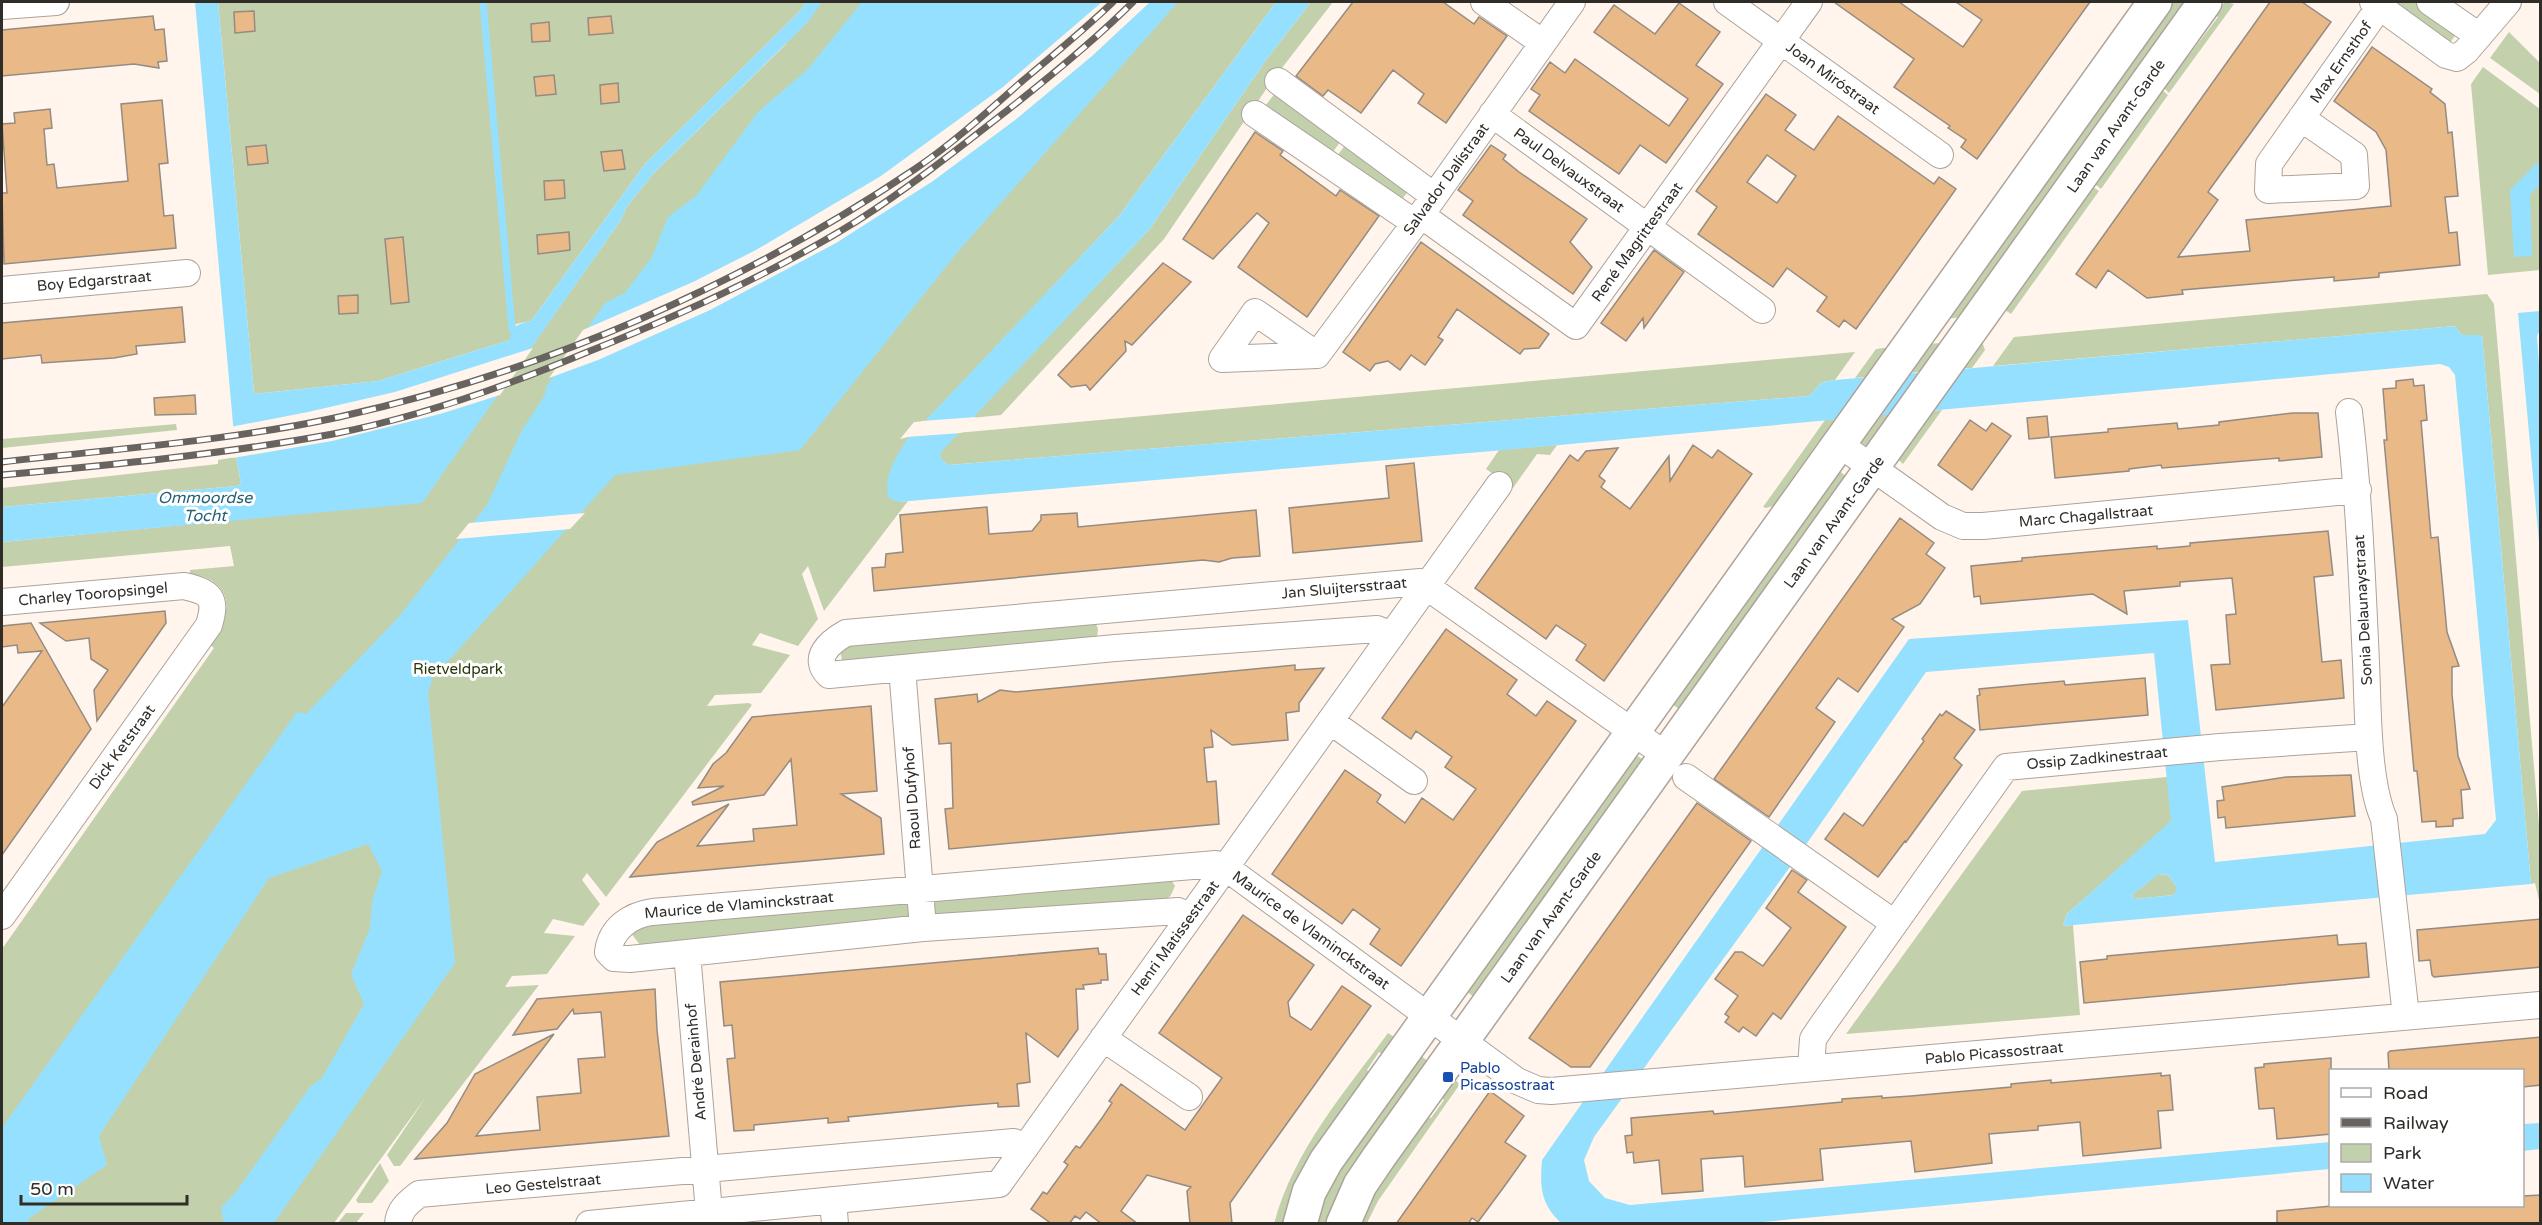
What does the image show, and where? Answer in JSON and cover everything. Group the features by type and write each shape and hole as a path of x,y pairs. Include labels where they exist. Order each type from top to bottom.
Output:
{"street":[{"path":"2,6 56,2"},
{"path":"1484,2 1543,43"},
{"name":"Joan Miróstraat","path":"1727,2 1940,155"},
{"name":"René Magrittestraat","path":"1423,211 1576,326 1809,2"},
{"path":"1300,1224 1309,1192 1326,1161 2155,2"},
{"name":"Laan van Avant-Garde","path":"1343,1224 1359,1185 1462,1041 1677,766 1873,468 2205,2"},
{"path":"2430,2 2479,36"},
{"path":"2377,4 2454,58 2464,54 2508,2"},
{"name":"Salvador Dalístraat","path":"1317,355 1423,211 1569,3"},
{"name":"Max Ernsthof","path":"2301,118 2377,4"},
{"path":"1278,81 1423,211"},
{"path":"1255,114 1423,211"},
{"name":"Paul Delvauxstraat","path":"1492,114 1762,310"},
{"name":"Boy Edgarstraat","path":"2,290 187,273"},
{"name":"Sonia Delaunaystraat","path":"2349,412 2358,490 2369,737 2379,807 2384,819 2406,1016"},
{"name":"Marc Chagallstraat","path":"1847,433 1873,468 1942,517 1956,524 1972,526 2358,490"},
{"name":"Henri Matissestraat","path":"834,1212 999,1184 1498,485"},
{"name":"Jan Sluijtersstraat","path":"1392,634 1377,629 1115,648 829,675 823,670 821,659 833,640 846,633 1412,582 1427,585 1633,732 1804,861 1894,923"},
{"name":"Charley Tooropsingel","path":"2,602 184,586"},
{"name":"Dick Ketstraat","path":"2,916 209,625 213,607 212,599 206,593 184,586"},
{"path":"1111,609 1115,648"},
{"name":"Raoul Dufyhof","path":"902,668 923,928"},
{"path":"1330,721 1414,781"},
{"name":"Ossip Zadkinestraat","path":"1811,1068 1813,1039 2006,767 2147,753 2369,737"},
{"name":"Maurice de Vlaminckstraat","path":"1190,917 1178,911 923,928 630,959 614,958 608,952 609,945 624,921 637,914 1216,864 1225,867 1429,1017"},
{"name":"André Derainhof","path":"687,953 706,1170"},
{"name":"Pablo Picassostraat","path":"1462,1041 1528,1086 1551,1091 1583,1090 2541,1005"},
{"path":"1429,1017 1462,1041"},
{"path":"1103,1038 1189,1097"},
{"name":"Leo Gestelstraat","path":"398,1224 404,1207 419,1194 1014,1142 1024,1148"},
{"path":"706,1170 709,1212"},
{"path":"589,1224 709,1212 834,1212"}],"green space":[{"path":"218,2 806,2 799,12 645,164 531,321 516,324 510,340 378,381 254,394"},
{"name":"Rietveldpark","path":"816,2 1276,2 1119,216 926,421 914,422 900,439 912,436 898,502 908,501 824,611 808,566 802,574 818,619 798,646 760,633 752,645 790,655 761,693 715,695 707,706 749,703 752,705 606,897 587,873 582,880 600,904 583,926 553,919 544,933 575,936 547,974 512,976 505,987 539,985 400,1166 394,1166 387,1155 426,1097 334,1223 2,1223 2,949 214,648 206,642 225,614 223,591 205,577 190,575 190,570 234,566 230,546 2,567 2,542 225,521 474,428 621,220 626,208 653,174 785,45"},
{"path":"1311,2 1333,2 1271,82 1164,239 1001,415 971,418 1149,230 1266,60"},
{"path":"2164,2 2196,2 1971,316 1937,320"},
{"path":"2225,2 2234,4 2169,93 2164,88 2218,17 2215,15"},
{"path":"2385,2 2419,2 2457,33 2449,44"},
{"path":"2509,32 2540,63 2540,94 2490,58"},
{"path":"2483,67 2540,109 2540,270 2488,275 2471,84"},
{"path":"1279,88 1343,138 1330,156 1262,110"},
{"path":"2162,90 2168,95 2101,189 2095,184"},
{"path":"1348,141 1411,187 1398,205 1335,159"},
{"path":"2093,187 2099,191 2011,314 2005,310"},
{"path":"2487,294 2494,304 2540,837 2540,904 2535,883 2531,884 2482,335 2462,335 2455,326 1993,366 2014,337"},
{"path":"1951,342 1931,371 1898,374 1918,345"},
{"path":"1982,342 1985,350 1972,368 1952,369"},
{"path":"1898,346 1875,376 1855,378 1876,349"},
{"path":"1855,352 1835,380 1822,382 1809,396 948,465 941,459 941,452 956,433"},
{"path":"1942,410 1903,464 1898,459 1923,426 1915,419 1921,412"},
{"path":"1901,413 1869,448 1857,439 1866,416"},
{"path":"1844,419 1827,446 1819,441 1773,506 1763,507 1825,420"},
{"path":"176,424 177,430 2,448 2,439"},
{"path":"1557,445 1550,455 1537,454 1513,488 1486,469 1499,450"},
{"path":"236,457 241,483 237,486 2,507 2,488 218,464 218,460"},
{"path":"1839,471 1846,476 1686,714 1665,699"},
{"path":"1095,621 1098,629 1097,637 852,664 842,660 840,651 842,643"},
{"path":"1632,754 1641,758 1645,763 1481,1002 1459,986"},
{"path":"2167,777 2172,821 2067,914 2063,926 2073,925 2080,1015 1846,1034 2022,791"},
{"path":"1167,874 1175,886 1167,899 943,918 938,918 930,910 930,900"},
{"path":"2158,874 2168,875 2178,889 2174,895 2134,899 2132,895"},
{"path":"908,901 912,909 907,919 894,922 640,945 631,933 633,926"},
{"path":"1388,1033 1394,1037 1382,1054 1379,1052 1367,1070 1369,1073 1318,1144 1298,1182 1283,1223 1274,1224 1283,1197 1307,1147 1338,1100"},
{"path":"1414,1051 1435,1066 1334,1223 1307,1224 1310,1212"},
{"path":"1455,1080 1460,1084 1378,1201 1367,1223 1360,1224 1372,1197 1428,1117 1431,1118 1444,1100 1442,1098"},
{"path":"380,1163 389,1181 372,1203 358,1203 356,1200"},
{"path":"346,1213 364,1213 356,1223 338,1223"}],"water":[{"name":"Ommoordse Tocht","path":"195,2 218,2 254,394 378,381 510,340 513,328 531,321 645,164 799,12 806,2 822,2 807,23 653,174 626,208 621,220 422,503 2,542 2,507 237,486 241,483 236,457"},
{"path":"862,2 1178,2 956,254 800,450 615,475 452,657 434,673 428,693 455,963 274,1223 224,1223 221,1208 236,1192 310,1087 322,1078 364,1004 351,974 370,928 372,902 382,871 368,844 269,878 99,1136 107,1165 28,1219 30,1223 2,1224 2,1128 297,712 306,714 397,619 487,505 522,430 545,395 546,387 605,303 625,293 652,257 668,217 696,196 758,112 807,70"},
{"path":"1276,2 1311,2 1266,60 1149,230 941,452 941,459 948,465 1809,396 1822,382 1835,380 2455,326 2462,335 2482,335 2531,884 2063,926 2067,914 2171,821 2154,653 1926,672 1803,849 1594,1137 1584,1160 1589,1181 1605,1198 1630,1205 2329,1142 2329,1169 1752,1223 1561,1223 1545,1201 1541,1178 1542,1160 1909,639 2188,620 2215,862 2485,834 2496,820 2455,375 2449,367 2440,364 1493,451 898,502 889,498 887,483 894,461 906,441 1119,216","holes":["2159,874 2168,875 2177,888 2174,895 2134,899 2132,895"]},
{"path":"2540,160 2540,184 2530,195 2532,256 2514,257 2510,190"},
{"path":"2540,311 2540,330 2537,336 2540,378 2540,553 2518,313"},
{"path":"2540,1123 2540,1149 2524,1151 2524,1124"}],"pier":[{"path":"1102,2 1150,2 1092,56 1015,120 933,181 836,243 710,310 598,360 549,378 583,330 693,282 756,250 881,176 1003,87"},
{"path":"533,348 500,395 440,414 332,441 233,458 230,427 395,392"},
{"path":"976,417 961,433 906,437 922,421"},
{"path":"585,513 570,529 456,539 469,523"}],"building":[{"path":"1353,2 1443,2 1474,24 1479,17 1507,36 1446,123 1418,103 1424,94 1393,70 1361,113 1328,90 1323,96 1296,76"},
{"path":"1834,2 1899,2 1963,47 1982,20 1956,2 2090,2 1977,159 1961,147 1966,140 1948,128 1950,126 1894,87 1914,59"},
{"path":"2270,2 2302,2 2331,22 2208,192 2218,200 2178,257 2250,251 2246,220 2391,206 2386,150 2376,132 2334,101 2372,47 2432,89 2430,92 2445,104 2448,133 2452,132 2458,196 2445,197 2449,233 2457,232 2460,265 2379,273 2379,277 2334,281 2334,277 2182,290 2183,294 2147,298 2108,270 2096,288 2076,274"},
{"path":"1679,3 1720,32 1696,65 1723,84 1666,163 1640,145 1619,174 1529,111 1540,95 1531,89 1550,62 1565,73 1575,59 1669,126 1688,99 1594,32 1614,5 1655,34"},
{"path":"254,11 255,31 235,33 234,12"},
{"path":"153,16 155,30 164,29 167,61 158,62 159,68 134,64 2,76 2,30"},
{"path":"611,16 613,33 589,35 588,18"},
{"path":"549,22 550,41 532,42 531,24"},
{"path":"554,75 556,94 536,96 534,77"},
{"path":"618,83 619,102 601,104 600,85"},
{"path":"1766,94 1796,115 1785,130 1814,150 1838,116 1934,184 1939,177 1956,189 1856,329 1844,320 1839,327 1817,311 1827,297 1787,268 1773,287 1698,234 1717,207 1696,191","holes":["1767,155 1796,176 1777,203 1747,182"]},
{"path":"162,100 168,163 159,164 164,216 173,215 176,248 4,264 2,193 7,193 2,124 15,123 14,113 50,109 52,128 44,129 47,165 54,164 57,188 128,181 121,104"},
{"path":"1255,132 1283,151 1280,155 1336,196 1340,190 1379,216 1307,317 1238,267 1269,223 1257,213 1213,259 1183,239"},
{"path":"266,145 268,163 248,165 246,147"},
{"path":"1491,145 1506,155 1503,159 1519,172 1587,219 1570,242 1592,267 1573,294 1463,215 1473,201 1458,190"},
{"path":"622,150 625,169 604,171 601,152"},
{"path":"564,180 565,198 545,200 544,181"},
{"path":"569,232 570,250 538,254 537,235"},
{"path":"403,237 409,302 391,304 385,239"},
{"path":"1421,242 1549,334 1539,348 1524,349 1520,354 1457,309 1438,337 1443,340 1425,365 1411,355 1400,370 1388,361 1375,364 1370,371 1343,352"},
{"path":"1654,250 1684,272 1644,328 1643,318 1626,341 1601,323"},
{"path":"1163,263 1191,282 1132,345 1125,341 1126,351 1090,390 1086,385 1071,387 1058,375"},
{"path":"358,295 358,313 339,314 338,296"},
{"path":"182,307 185,342 136,346 137,354 114,358 42,363 41,355 2,359 2,323"},
{"path":"2413,379 2414,386 2424,385 2427,420 2421,421 2431,538 2438,537 2447,632 2459,666 2452,667 2452,694 2458,756 2470,789 2461,790 2463,818 2453,819 2453,826 2436,827 2436,821 2422,822 2417,771 2414,771 2384,440 2387,440 2383,389 2396,388 2396,381"},
{"path":"195,395 196,414 155,415 154,398"},
{"path":"2293,413 2318,413 2322,457 2279,461 2279,458 2162,468 2161,465 2129,469 2129,471 2055,478 2051,437 2177,423 2178,429 2219,425 2219,422"},
{"path":"2047,416 2049,437 2029,439 2027,418"},
{"path":"1970,420 1986,431 1992,423 2011,436 1972,490 1938,465"},
{"path":"1693,445 1712,458 1718,450 1752,474 1604,681 1576,660 1586,645 1556,625 1546,639 1475,588 1570,455 1578,461 1586,451 1618,448 1599,476 1605,481 1601,487 1630,509 1669,456 1670,481"},
{"path":"1414,463 1422,541 1293,553 1289,508 1389,498 1386,466"},
{"path":"987,507 989,534 1032,531 1041,520 1041,515 1077,513 1078,527 1256,510 1260,556 1232,558 1219,562 1203,560 874,591 872,568 885,567 886,554 903,552 900,515"},
{"path":"1900,518 1934,543 1926,554 1945,568 1920,604 1892,619 1904,627 1858,692 1838,678 1816,708 1835,722 1769,817 1714,779"},
{"path":"2328,531 2333,575 2314,577 2322,662 2341,660 2344,698 2216,710 2211,665 2230,664 2226,615 2236,614 2232,578 2180,582 2180,586 2124,591 2127,614 2093,594 1981,604 1980,596 1974,597 1971,566 2022,561 2022,558 2157,546 2157,549 2190,546 2190,543"},
{"path":"165,611 166,623 97,721 94,690 108,670 91,659 89,638 66,641 40,623"},
{"path":"31,623 91,729 2,855 2,707 42,651 18,653 17,645 2,647 2,626"},
{"path":"1446,629 1517,680 1507,694 1536,716 1547,701 1576,721 1401,966 1370,944 1380,929 1353,909 1342,924 1272,874 1345,770 1381,795 1377,802 1405,823 1422,798 1453,820 1476,789 1445,767 1452,757 1416,731 1411,739 1382,718"},
{"path":"1295,665 1295,670 1324,668 1299,703 1299,711 1286,713 1288,740 1232,745 1211,730 1213,747 1204,748 1207,782 1216,781 1219,824 949,849 945,809 953,808 951,743 939,744 935,699 977,694 978,702 1000,690 1016,692"},
{"path":"2145,678 2148,715 1980,730 1977,696 1980,695 1979,689 2064,681 2065,685"},
{"path":"871,706 877,791 841,794 881,818 884,854 630,877 657,842 729,804 697,846 754,841 753,829 797,825 791,759 764,795 693,805 692,802 724,786 698,788 713,764 726,753 752,717"},
{"path":"1946,711 1975,730 1954,758 1962,765 1878,877 1825,839 1844,813 1863,826 1924,741 1922,739 1940,714 1942,716"},
{"path":"2351,775 2355,816 2226,828 2225,817 2218,818 2217,801 2224,800 2222,787 2286,777"},
{"path":"1697,803 1751,841 1590,1067 1571,1067 1529,1038"},
{"path":"1792,870 1807,880 1798,892 1846,927 1781,1019 1773,1013 1756,1036 1743,1027 1739,1032 1725,1022 1729,1017 1725,1014 1738,996 1715,979 1735,952 1742,952 1763,966 1791,928 1766,908"},
{"path":"1243,915 1314,965 1288,1002 1290,1016 1311,1030 1342,986 1371,1006 1230,1203 1232,1224 1190,1224 1187,1191 1191,1187 1147,1175 1121,1211 1138,1224 1102,1224 1086,1212 1080,1219 1075,1216 1069,1224 1052,1224 1031,1209 1043,1192 1047,1194 1068,1165 1064,1162 1076,1146 1080,1148 1102,1118 1112,1103 1109,1101 1121,1084 1185,1130 1222,1078 1159,1033"},
{"path":"2541,919 2541,967 2434,977 2430,960 2419,961 2417,930"},
{"path":"2337,935 2338,945 2366,943 2369,977 2084,1003 2080,962 2107,959 2107,956"},
{"path":"1098,948 1099,954 1106,954 1108,980 1083,985 1084,989 1076,989 1078,1029 1058,1057 1026,1033 1030,1082 1017,1084 1019,1106 998,1107 998,1103 961,1106 848,1117 849,1121 828,1123 828,1118 754,1125 754,1130 734,1131 727,1059 735,1058 732,1025 724,1026 720,982"},
{"path":"655,989 657,1030 669,1136 415,1159 447,1123 475,1074 554,1034 476,1136 540,1130 537,1097 581,1093 578,1059 605,1057 601,1012 574,1014 573,1009 557,1029 513,1035 537,999"},
{"path":"2541,1037 2541,1085 2524,1087 2524,1069 2389,1069 2388,1053"},
{"path":"2331,1058 2329,1134 2277,1139 2274,1108 2259,1109 2255,1068 2264,1067 2264,1064"},
{"path":"2161,1073 2161,1076 2170,1075 2173,1110 2158,1111 2161,1148 2083,1156 2080,1122 2038,1126 2038,1130 1989,1134 1992,1163 1915,1172 1911,1141 1820,1149 1823,1180 1745,1187 1743,1156 1701,1159 1703,1191 1662,1194 1659,1160 1634,1163 1633,1152 1627,1153 1625,1136 1632,1135 1631,1118 1713,1111 1714,1114 1842,1102 1842,1099 1911,1096 2011,1087 2011,1084 2051,1080 2051,1083"},
{"path":"1490,1091 1524,1116 1505,1142 1526,1156 1478,1222 1472,1218 1468,1224 1396,1224"},
{"path":"2541,1195 2541,1224 2277,1224 2277,1211 2329,1206 2524,1207 2524,1196"}],"waterway":[{"path":"483,2 512,329"}],"railway":[{"path":"2,462 171,444 339,417 491,376 565,350 638,320 780,251 915,169 969,128 1113,2"},
{"path":"2,475 209,453 292,441 365,427 430,410 493,389 620,339 690,309 792,259 877,208 1009,109 1073,57 1133,2"}],"place":[{"name":"Pablo Picassostraat","path":"1448,1077"}]}
